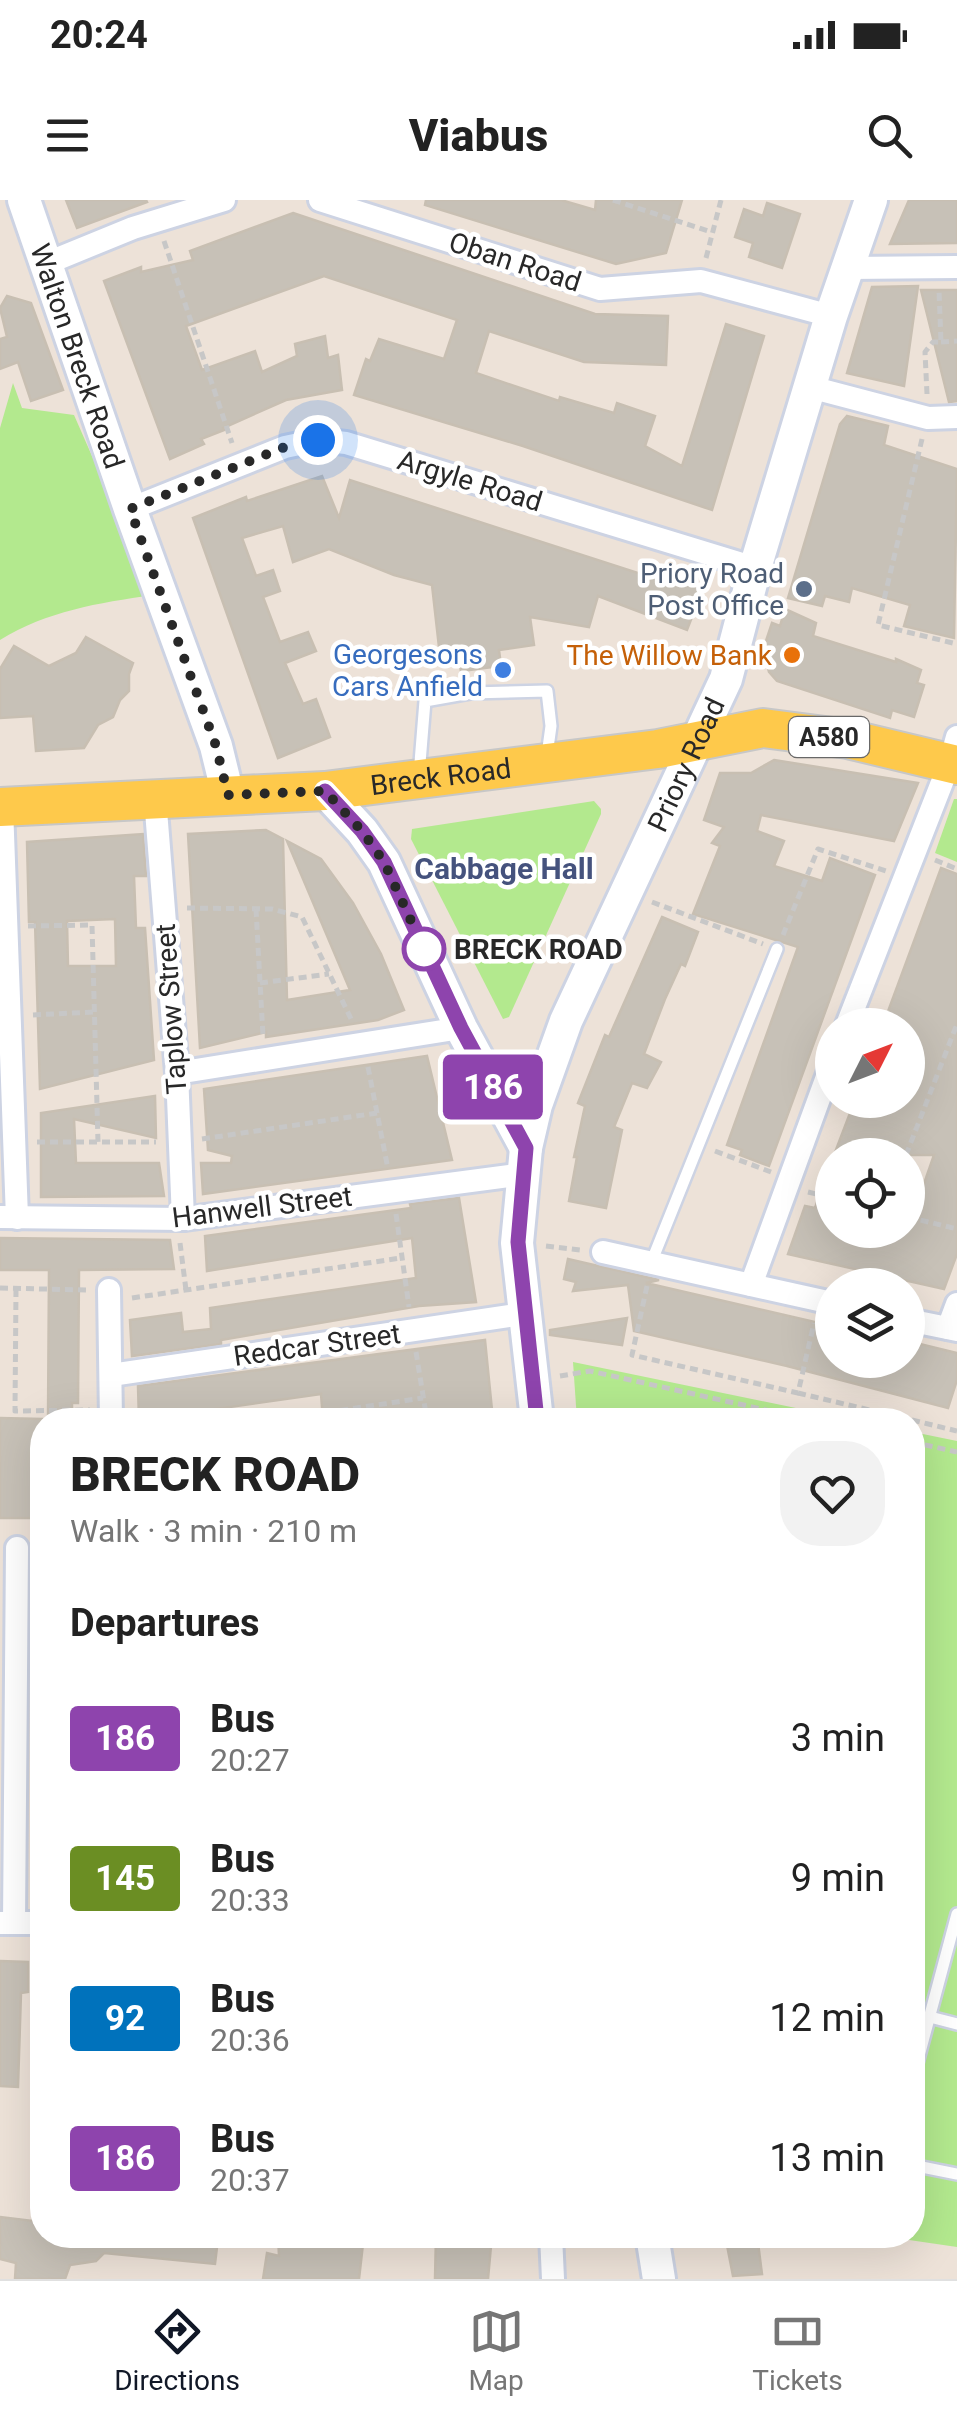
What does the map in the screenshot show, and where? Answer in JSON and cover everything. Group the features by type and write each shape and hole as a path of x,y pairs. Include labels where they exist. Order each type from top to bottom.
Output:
{"main road":[{"name":"A580","path":"699,740 763,728 955,755"},
{"name":"Breck Road","path":"1,807 325,791 699,740"}],"street":[{"name":"Walton Breck Road","path":"24,200 216,746 228,795"},
{"path":"46,264 224,200"},
{"name":"Oban Road","path":"320,200 600,290 701,281 830,316"},
{"name":"Priory Road","path":"536,1408 518,1242 525,1161 550,1061 726,680 830,316 871,200"},
{"path":"848,268 947,267"},
{"path":"810,387 928,418 957,417"},
{"name":"Argyle Road","path":"130,509 285,447 318,440 346,443 755,568"},
{"path":"854,1008 955,755"},
{"path":"325,791 384,862 525,1161"},
{"name":"Taplow Street","path":"156,798 177,1073 180,1219"},
{"path":"1,807 10,1016 8,1218"},
{"path":"177,1073 461,1028"},
{"path":"751,1285 815,1107"},
{"name":"Hanwell Street","path":"8,1218 180,1219 393,1191 525,1161"},
{"path":"603,1252 815,1300"},
{"path":"109,1296 111,1408"},
{"path":"925,1324 952,1330 957,1304"},
{"name":"Redcar Street","path":"112,1375 523,1314"},
{"path":"7,1923 18,1548"},
{"path":"552,2248 553,2279"},
{"path":"654,2248 659,2279"}],"lane":[{"path":"418,779 426,701 470,692 547,691 552,726 546,763"},
{"path":"651,1263 778,949"},
{"path":"925,2035 957,1914"},
{"path":"925,2018 957,2024"},
{"path":"925,2168 957,2174"}],"path":[{"path":"614,200 711,232"},
{"path":"701,281 721,200"},
{"path":"157,221 240,465"},
{"path":"941,342 947,267"},
{"path":"957,342 933,342 925,352 928,418 878,625 957,644"},
{"path":"626,892 778,949 818,849 904,877"},
{"path":"164,908 272,909 302,917 363,1044 393,1191 425,1408"},
{"path":"256,909 264,1060"},
{"path":"6,926 92,924 98,1142"},
{"path":"260,983 329,974"},
{"path":"10,1016 94,1012"},
{"path":"913,1138 957,1024"},
{"path":"698,1145 788,1178"},
{"path":"180,1219 186,1290"},
{"path":"925,1221 957,1229"},
{"path":"518,1242 603,1252"},
{"path":"0,1288 109,1296 186,1290 400,1258"},
{"path":"651,1263 632,1355 861,1408"},
{"path":"16,1288 15,1411 30,1412"},
{"path":"798,1393 815,1338"},
{"path":"532,1380 590,1371 758,1408"},
{"path":"357,1408 424,1398"},
{"path":"925,1423 957,1430"},
{"path":"925,1445 957,1452"}],"green space":[{"path":"13,383 22,408 74,415 153,595 55,615 0,640 0,428"},
{"path":"957,799 957,862 935,853"},
{"path":"594,801 601,814 509,1017 503,1019 411,839 412,829"},
{"path":"573,1362 796,1408 576,1408"},
{"path":"925,1434 957,1441 957,2247 925,2242"}],"building":[{"path":"66,200 146,200 147,202 77,228"},
{"path":"426,200 561,200 595,210 596,200 682,200 666,253 616,264 425,205"},
{"path":"909,200 957,200 957,243 890,244"},
{"path":"767,203 800,214 782,268 749,257 753,243 735,237 744,209 763,216"},
{"path":"293,213 595,314 668,316 666,365 584,362 489,331 476,373 559,401 560,397 614,413 617,403 655,416 645,446 682,466 726,324 764,336 712,510 523,446 354,395 366,359 370,361 379,339 444,359 457,320 324,276 186,326 202,370 255,351 262,372 297,356 295,344 325,336 328,358 338,355 342,390 286,400 201,439 204,444 170,459 104,281 141,267 141,272 193,260 190,251"},
{"path":"918,286 904,386 847,373 872,287"},
{"path":"921,290 957,290 957,401 949,402"},
{"path":"7,296 31,303 63,390 31,401 18,362 0,369 0,339 7,337 0,308"},
{"path":"847,416 888,426 884,445 957,469 954,638 904,626 910,605 852,588 849,602 825,596 822,606 788,598 840,424"},
{"path":"322,476 339,518 350,480 647,576 650,567 704,586 687,630 598,596 589,627 530,617 534,645 499,650 501,666 461,671 458,655 440,656 432,585 394,575 329,549 293,562 283,526 242,538 256,576 273,570 280,591 263,597 280,642 308,632 316,651 285,663 303,704 316,699 330,737 278,758 193,518 246,497 247,501"},
{"path":"785,609 816,623 813,636 921,670 917,683 924,685 914,717 892,710 890,718 777,681 769,672 763,650 772,623 780,626"},
{"path":"86,637 133,663 129,691 113,717 98,725 84,748 36,751 33,716 0,718 0,669 14,646 49,666 76,653"},
{"path":"774,760 918,783 894,841 761,815 757,831 784,841 774,866 822,881 830,858 875,875 827,1008 815,1008 815,1040 769,1166 740,1155 742,1150 727,1145 798,947 693,914 720,846 712,843 724,827 704,820 720,773 751,773"},
{"path":"266,830 283,839 287,1000 350,990 287,841 321,859 353,903 381,954 404,1010 378,1020 266,1037 266,1032 200,1048 188,834"},
{"path":"143,834 146,876 134,876 136,928 145,928 154,1060 40,1089 35,922 29,922 27,842","holes":["115,919 116,966 68,966 67,921"]},
{"path":"941,868 957,874 957,1254 944,1289 925,1285 925,1268 850,1268 788,1254 805,1206 815,1208 815,1248 925,1248 925,1181 934,1155 925,1155 925,1138 840,1138 848,1118 925,1118 925,1008 889,1008"},
{"path":"662,917 698,932 685,966 681,964 665,999 644,1054 661,1062 647,1088 632,1083 614,1127 622,1130 606,1208 569,1201 585,1106 578,1103 605,1035 609,1037"},
{"path":"427,1056 452,1160 203,1194 201,1163 231,1163 232,1156 208,1150 204,1089"},
{"path":"155,1096 156,1138 74,1119 76,1163 159,1163 164,1196 41,1197 41,1113"},
{"path":"459,1198 476,1302 419,1306 221,1340 221,1344 132,1356 130,1320 181,1313 183,1332 211,1329 210,1308 416,1278 412,1238 207,1271 205,1236"},
{"path":"0,1238 170,1240 174,1269 79,1270 78,1403 72,1403 72,1408 48,1408 49,1270 0,1270"},
{"path":"568,1259 659,1280 646,1283 815,1322 815,1373 634,1331 628,1285 573,1291 576,1282 564,1279"},
{"path":"627,1318 622,1345 550,1335 550,1330"},
{"path":"485,1340 492,1408 322,1408 321,1394 223,1408 139,1408 138,1386"},
{"path":"925,1345 957,1353 957,1380 948,1408 833,1378 925,1378"},
{"path":"0,1418 30,1419 30,1518 0,1518"},
{"path":"0,1961 28,1962 28,1992 21,1993 18,2087 0,2086"},
{"path":"0,2217 30,2221 30,2248 217,2248 215,2264 104,2253 96,2261 70,2265 65,2279 15,2279 16,2263 0,2259"},
{"path":"279,2248 363,2248 359,2279 263,2279 267,2253 279,2256"},
{"path":"436,2248 491,2248 488,2279 435,2279"},
{"path":"728,2248 759,2248 762,2274 733,2276"}],"bus line":[{"name":"186","path":"325,791 384,862 461,1028 526,1148 518,1242 535,1408"}],"place":[{"name":"Priory Road Post Office","path":"804,589"},
{"name":"The Willow Bank","path":"792,655"},
{"name":"Georgesons Cars Anfield","path":"503,670"},
{"name":"BRECK ROAD","path":"424,949"}],"district":[{"name":"Cabbage Hall","path":"504,868"}],"route":[{"path":"318,440 285,447 130,509 216,746 228,795 325,791 384,862 430,962 424,949"}]}
